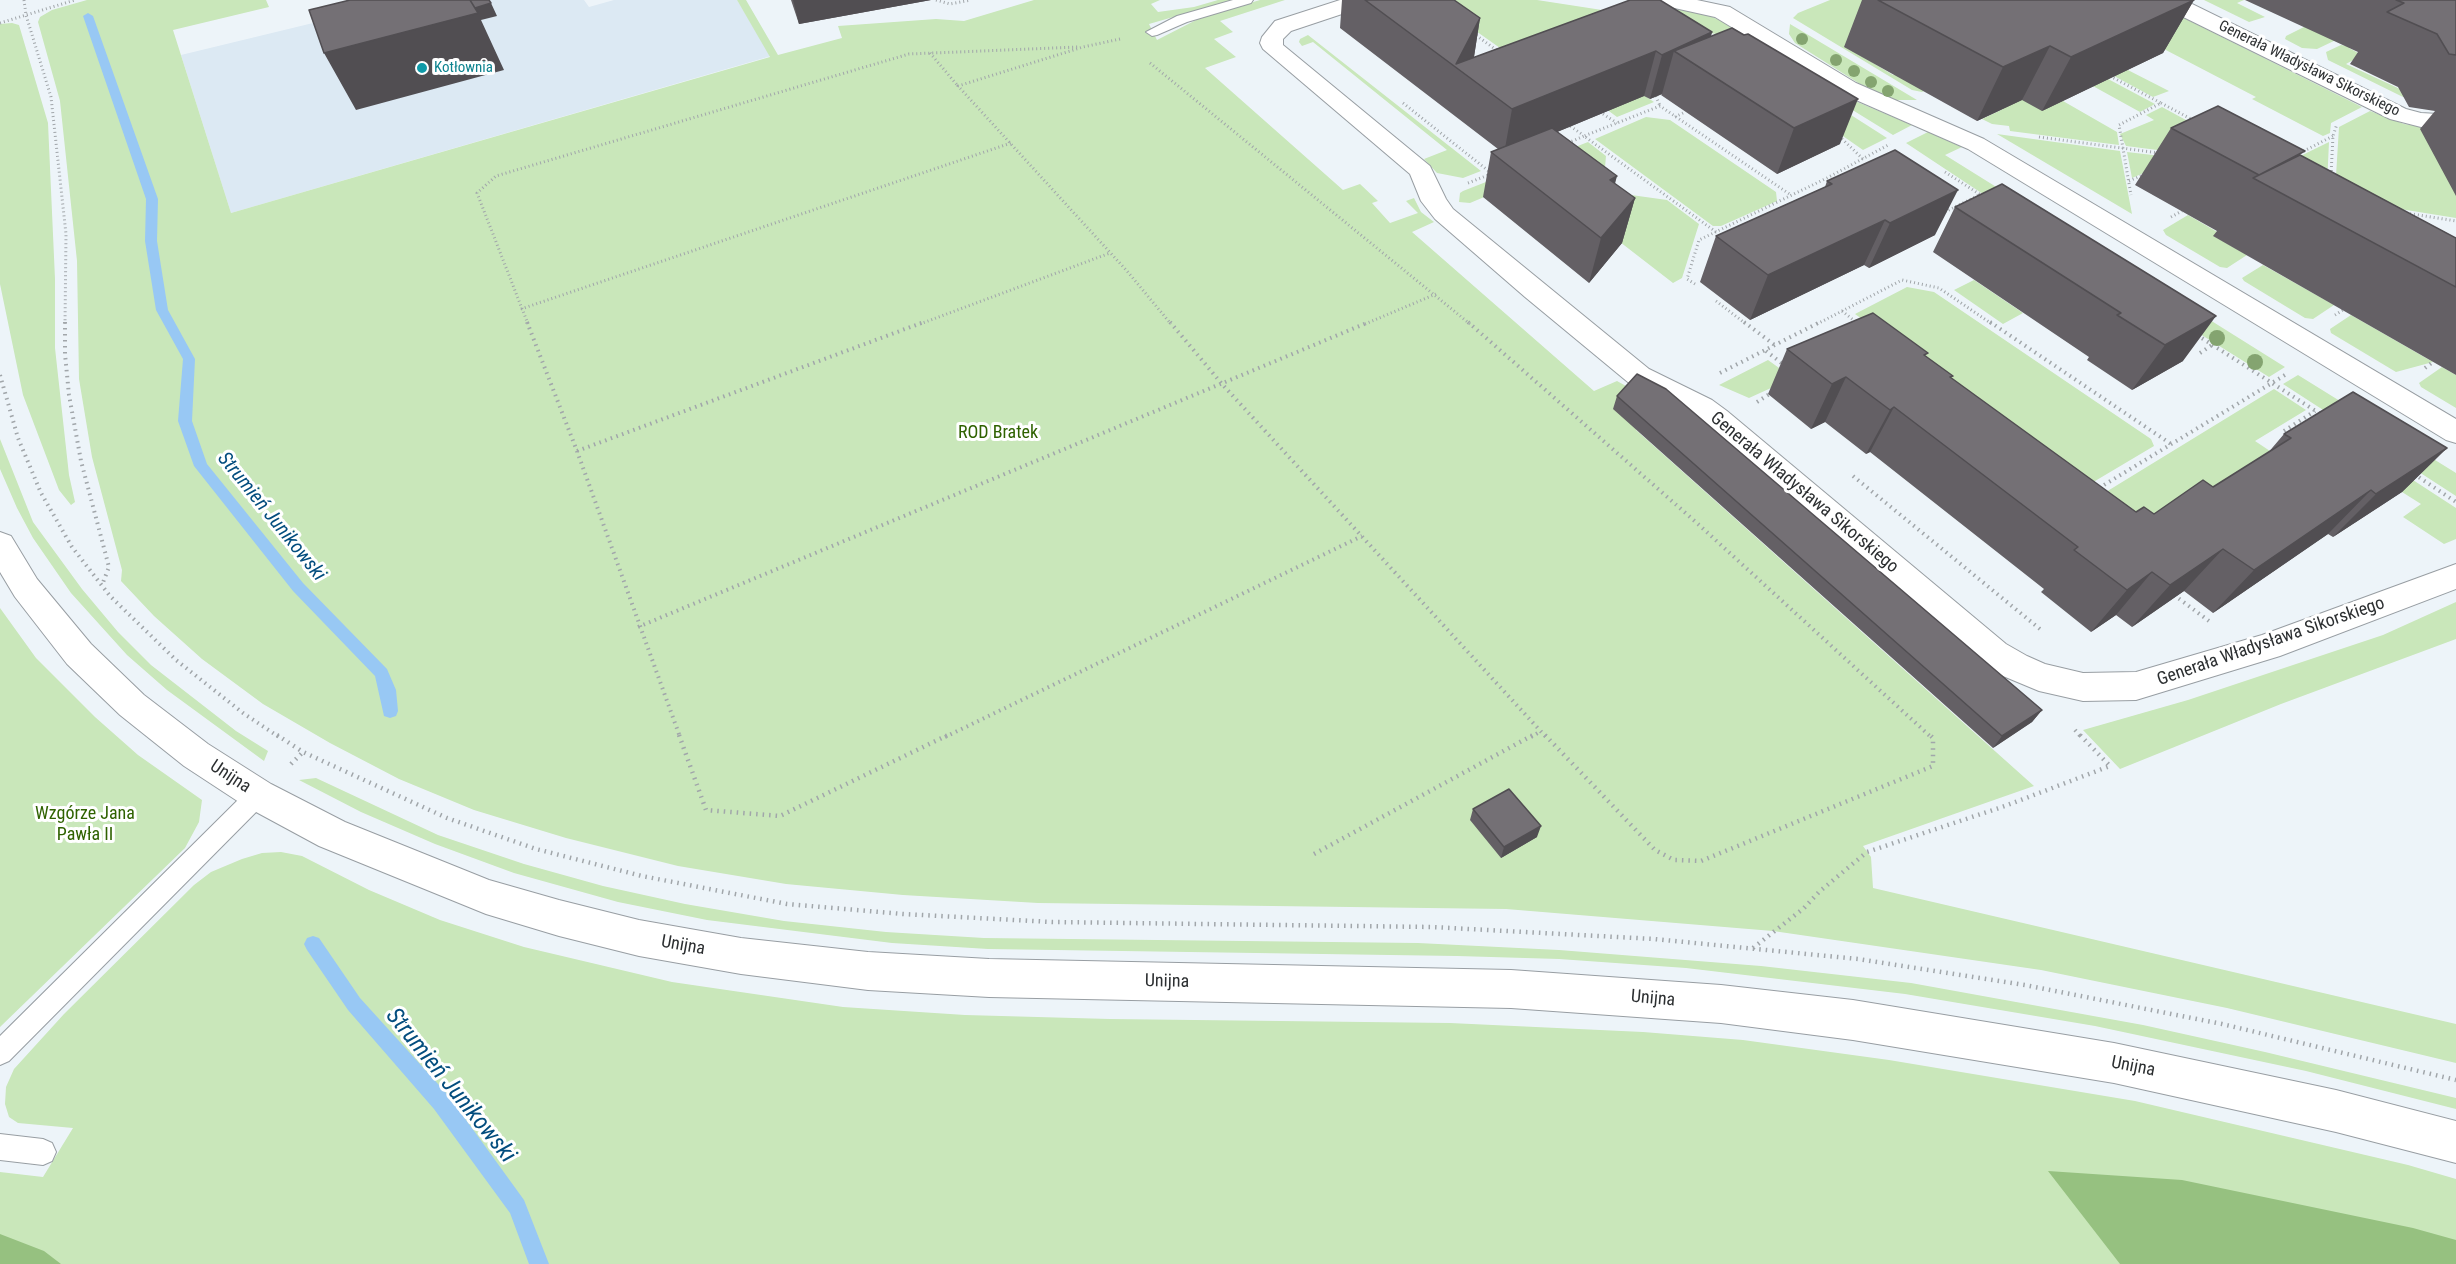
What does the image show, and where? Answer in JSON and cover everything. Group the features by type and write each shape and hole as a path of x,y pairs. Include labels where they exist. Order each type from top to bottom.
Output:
{"street":[{"name":"Generała Władysława Sikorskiego","path":"1361,0 1283,26 1271,42 1274,49 1421,171 1434,201 1443,214 1525,284 1640,376 1702,407 1717,418 1994,654 2015,666 2038,677 2083,687 2136,686 2268,647 2456,576"},
{"path":"1669,0 1722,12 1848,88 1976,144 2456,433"},
{"name":"Generała Władysława Sikorskiego","path":"2167,0 2398,114 2428,121 2456,122"},
{"name":"Unijna","path":"0,544 26,588 79,654 132,705 196,755 258,795 332,834 486,897 639,938 741,956 868,970 989,978 1453,987 1599,994 1721,1004 1950,1034 2114,1063 2313,1106 2456,1142"}],"lane":[{"path":"1152,32 1182,19 1246,0"},
{"path":"0,1053 258,795"},
{"path":"0,1147 43,1152"}],"path":[{"path":"24,0 26,15 51,96 66,234 65,354 69,395 81,461 109,567 102,585"},
{"path":"0,23 75,0"},
{"path":"936,0 950,4 971,0"},
{"path":"958,86 1083,47 1152,32"},
{"path":"1471,32 1507,57"},
{"path":"930,53 1110,253 1222,384 1541,731 1655,850 1674,860 1701,861 1933,766 1932,738 1698,524 1436,294 1121,39"},
{"path":"1083,47 909,54 496,176 477,193 577,452 638,627 706,810 780,816 1362,536"},
{"path":"2109,76 2203,125"},
{"path":"1656,96 1660,106 1792,196"},
{"path":"1395,98 1492,173 1496,171"},
{"path":"2133,202 2119,125 2161,103"},
{"path":"1559,146 1660,106"},
{"path":"1675,117 1685,112"},
{"path":"1603,114 1617,123"},
{"path":"1566,123 1716,232"},
{"path":"1695,284 1688,279 1699,240 1792,196 1930,123"},
{"path":"1834,133 1843,138 1863,159"},
{"path":"2296,155 2333,136 2331,179"},
{"path":"1837,140 1843,138"},
{"path":"522,309 1011,143"},
{"path":"2123,148 2169,154"},
{"path":"1941,170 1989,201"},
{"path":"2129,181 2148,173"},
{"path":"1941,214 1979,195"},
{"path":"2403,213 2456,221"},
{"path":"577,452 1110,253"},
{"path":"1719,374 1902,280 1939,288 2171,444"},
{"path":"638,627 1436,294"},
{"path":"1716,301 1776,346"},
{"path":"1842,311 1859,324"},
{"path":"2193,333 2325,417"},
{"path":"2200,353 2212,345"},
{"path":"1766,351 1788,369"},
{"path":"2097,489 2291,371"},
{"path":"0,375 18,438 41,493 72,547 102,585 176,660 243,713 303,752 447,818 536,849 642,876 787,904 903,914 1052,922 1432,927 1654,939 1858,959 2025,985 2222,1024 2456,1080"},
{"path":"1768,394 1778,389"},
{"path":"2284,431 2315,411"},
{"path":"2410,472 2456,502"},
{"path":"1850,473 2048,635"},
{"path":"1314,854 1541,731"},
{"path":"1752,948 1804,908 1819,892 1867,852 2005,806 2110,766 2086,741"}],"shaded area":[{"path":"408,0 584,0 589,7 614,0 737,0 771,56 231,213 181,55"}],"green space":[{"name":"ROD Bratek","path":"87,0 266,0 269,7 173,30 231,213 770,57 737,0 746,0 778,55 842,38 838,26 936,19 964,21 1034,0 1160,0 1151,4 1158,12 1194,7 1218,0 1232,0 1149,24 1157,40 1200,18 1260,0 1285,0 1220,21 1233,32 1214,39 1236,57 1205,68 1343,190 1360,184 1378,201 1372,203 1390,223 1418,213 1406,201 1414,198 1421,212 1434,222 1412,232 1594,391 1617,381 1644,396 1636,430 2034,786 1863,846 1871,857 1873,888 2456,1024 2456,1063 2227,1008 2041,970 1773,931 1506,909 1038,903 903,895 786,884 678,866 566,838 474,810 399,779 263,704 202,659 154,616 121,581 122,570 92,457 79,379 77,261 60,101 38,22 40,17 52,10"},
{"path":"1432,0 1537,0 1628,14 1517,60"},
{"path":"1830,0 1972,0 1845,46 1893,75 1915,66 1942,83 1922,92 1912,90 1793,18 1798,13"},
{"path":"2148,0 2362,107 2331,123 2330,133 2323,136 2252,99 2256,97 2114,23"},
{"path":"2204,0 2244,0 2237,3 2265,17 2249,22"},
{"path":"1663,7 1705,14 1722,21 1842,95 1737,37 1635,22"},
{"path":"0,24 19,25 48,123 55,279 55,348 69,475 75,502 71,505 59,490 23,395 0,284"},
{"path":"1790,24 1917,100 1895,100 1860,84 1795,43 1789,34"},
{"path":"2308,25 2338,39 2317,49 2302,48 2285,39 2286,36"},
{"path":"1308,35 1481,171 1463,178 1437,173 1424,159 1447,150 1313,42 1302,46 1300,39"},
{"path":"2341,45 2352,47 2349,48 2362,55 2346,64 2413,95 2403,97 2328,60 2326,52"},
{"path":"2048,47 2155,104 2140,112 2033,53"},
{"path":"2118,65 2169,91 2153,97 2103,70"},
{"path":"1642,94 1654,102 1617,117 1602,106"},
{"path":"2004,97 2063,101 2117,132 2119,145 2010,131 2009,126 1992,124 1982,119 2003,109"},
{"path":"1855,101 1912,125 1893,135 1846,106"},
{"path":"2162,107 2219,138 2181,153 2126,146 2120,134 2154,120 2146,115"},
{"path":"1840,108 1887,138 1863,150 1817,118"},
{"path":"2370,111 2404,124 2456,132 2456,218 2394,208 2336,176 2339,127"},
{"path":"1646,117 1670,120 1776,192 1777,201 1721,226 1713,226 1595,139"},
{"path":"1928,132 1962,147 1945,155 2184,304 2167,316 1906,143"},
{"path":"1997,134 2120,151 2132,214"},
{"path":"1588,142 1606,156 1604,179 1624,194 1667,200 1699,224 1682,278 1673,283 1598,225 1496,192 1470,203 1459,202 1460,193 1463,191"},
{"path":"2329,142 2327,185 2284,164"},
{"path":"2127,152 2178,158 2132,178"},
{"path":"2188,215 2219,233 2214,236 2247,255 2227,268 2220,267 2166,235 2163,230"},
{"path":"2263,265 2334,305 2313,319 2305,318 2244,281 2242,278"},
{"path":"1974,280 2023,313 2003,324 1954,290"},
{"path":"1907,287 1934,292 2151,439 2154,446 2090,484 1855,314"},
{"path":"2202,315 2285,367 2269,377 2184,324"},
{"path":"2351,315 2433,362 2396,372 2331,333 2330,329"},
{"path":"1768,360 1793,378 1749,398 1719,385"},
{"path":"2442,367 2456,375 2456,408 2421,387 2419,383"},
{"path":"2298,375 2456,473 2456,496 2283,384"},
{"path":"2274,389 2306,410 2255,441 2279,457 2139,543 2101,495"},
{"path":"0,439 33,522 82,589 118,632 151,665 236,731 268,751 264,761 167,690 127,655 71,593 33,538 17,508 0,469"},
{"path":"2393,467 2456,508 2456,539 2444,544 2403,517 2421,504 2383,480"},
{"path":"2456,602 2456,639 2281,704 2120,769 2083,730 2188,700 2383,635"},
{"name":"Wzgórze Jana Pawła II","path":"0,608 36,658 95,717 138,755 202,800 199,822 185,848 0,1027"},
{"path":"316,778 438,835 524,864 603,886 685,904 784,921 886,932 984,938 1418,943 1559,950 1761,966 1911,983 2143,1025 2456,1098 2456,1109 2306,1071 2095,1026 1905,994 1686,968 1559,959 1457,956 988,949 892,943 707,920 618,902 514,873 435,844 361,812 299,780"},
{"path":"281,852 302,856 369,890 440,920 524,947 672,982 843,1007 965,1015 1450,1023 1643,1032 1743,1040 1889,1060 2135,1101 2408,1165 2456,1179 2456,1264 0,1264 0,1172 43,1177 73,1128 18,1123 9,1117 5,1104 6,1087 14,1069 64,1014 194,885 211,872 242,859 262,853"},
{"path":"2048,1171 2182,1180 2413,1228 2456,1240 2456,1264 2120,1264"},
{"path":"0,1234 44,1251 61,1264 0,1264"}],"building":[{"path":"350,0 470,0 478,13 324,53 309,10"},
{"path":"470,0 489,0 491,3 475,8"},
{"path":"1365,0 1454,0 1480,18 1456,64 1630,0 1660,0 1712,32 1662,55 1656,51 1512,109"},
{"path":"1878,0 2194,0 2071,57 2050,46 2003,67"},
{"path":"2396,0 2456,0 2456,55 2449,54 2437,34 2387,12 2404,3"},
{"path":"1732,28 1744,35 1748,34 1858,99 1794,128 1674,51"},
{"path":"2218,106 2305,151 2259,175 2171,128"},
{"path":"1552,128 1617,176 1610,180 1635,198 1601,238 1491,152"},
{"path":"1895,150 1958,190 1890,223 1885,220 1768,275 1716,236 1832,184 1827,181"},
{"path":"2300,155 2456,238 2456,287 2253,178"},
{"path":"2002,184 2216,316 2165,345 2117,315 2121,313 1955,207"},
{"path":"1873,313 1928,353 1924,355 1953,376 1950,377 2136,512 2144,507 2154,514 2203,480 2213,487 2291,438 2284,434 2353,392 2447,448 2376,494 2371,490 2254,570 2223,549 2170,585 2152,572 2127,590 2074,550 2078,547 1894,407 1890,410 1846,377 1832,384 1787,349"},
{"path":"1637,374 1666,389 2042,710 2002,736 1617,396"},
{"path":"1509,789 1541,826 1504,847 1473,809"}],"waterway":[{"name":"Strumień Junikowski","path":"88,16 152,199 151,241 162,310 189,359 185,421 201,466 298,587 382,673 388,690 390,711"},
{"name":"Strumień Junikowski","path":"313,944 354,1004 441,1102 517,1207 539,1264"}],"place":[{"name":"Kotłownia","path":"422,68"}]}
